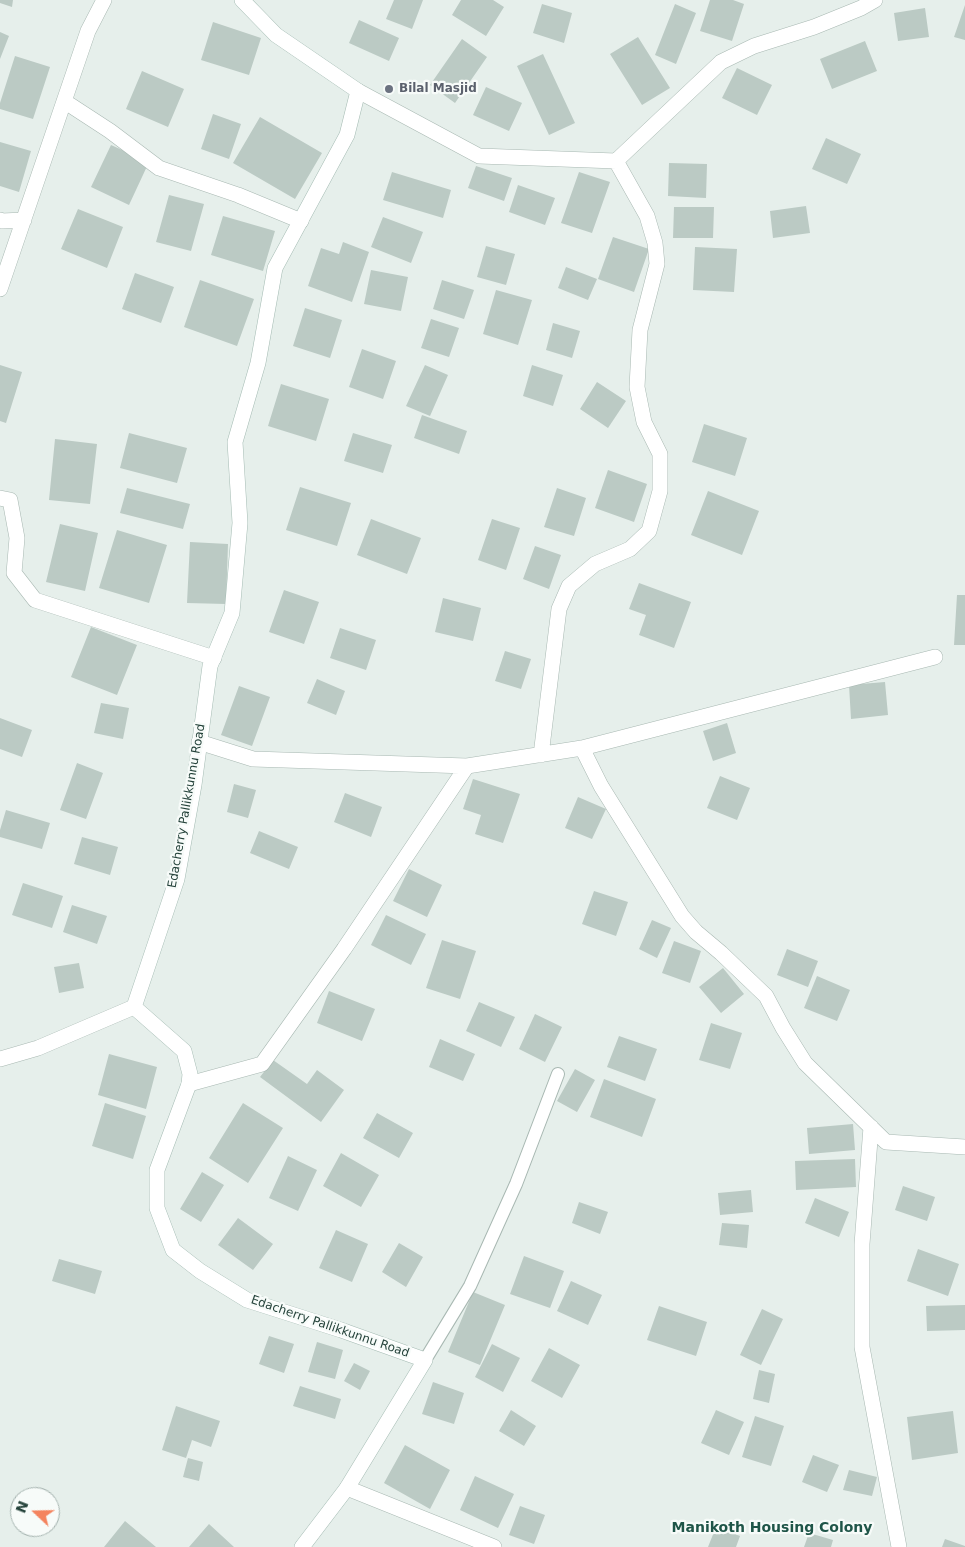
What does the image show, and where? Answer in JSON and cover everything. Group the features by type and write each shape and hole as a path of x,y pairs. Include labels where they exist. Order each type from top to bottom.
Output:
{"street":[{"path":"0,289 88,31 104,0"},
{"path":"242,0 276,35 358,91 479,156 616,162 720,62 754,46 814,27 861,8 875,0"},
{"name":"Edacherry Pallikkunnu Road","path":"302,1547 347,1488 425,1360 341,1330 246,1300 200,1271 173,1250 157,1208 157,1170 189,1084 190,1074 184,1051 134,1007 177,879 194,785 210,666 232,613 240,523 235,442 258,363 275,268 348,134 358,91"},
{"path":"64,101 110,130 159,168 238,195 301,221"},
{"path":"540,755 559,609 569,586 595,564 630,549 649,531 660,491 660,454 644,422 637,387 640,330 657,264 656,243 647,216 616,162"},
{"path":"0,220 24,220"},
{"path":"0,498 10,500 17,538 14,572 35,600 214,658"},
{"path":"199,742 253,760 467,766 582,748 935,656"},
{"path":"582,748 601,786 682,916 696,932 766,996 782,1028 805,1063 886,1142 965,1147"},
{"path":"189,1084 262,1064 344,949 467,766"},
{"path":"0,1060 38,1048 134,1007"},
{"path":"871,1127 862,1244 862,1347 899,1547"},
{"path":"347,1488 494,1547"}],"lane":[{"path":"425,1360 470,1286 516,1184 558,1074"}],"building":[{"path":"0,0 13,0 12,7 0,3"},
{"path":"394,0 423,0 412,29 386,19"},
{"path":"461,0 493,0 504,7 486,36 452,15"},
{"path":"710,0 733,0 744,4 732,41 700,31"},
{"path":"542,4 572,13 564,43 533,33"},
{"path":"675,4 696,13 676,64 655,55"},
{"path":"965,5 965,40 954,37"},
{"path":"925,8 929,37 898,41 894,13"},
{"path":"359,20 399,38 389,61 349,43"},
{"path":"213,22 261,38 249,75 201,60"},
{"path":"0,32 9,36 0,59"},
{"path":"638,37 670,88 642,105 610,54"},
{"path":"462,39 487,57 455,103 430,85"},
{"path":"865,41 877,71 832,89 820,59"},
{"path":"543,54 575,123 549,135 517,66"},
{"path":"15,56 50,67 33,119 0,109 0,103"},
{"path":"737,68 772,85 757,115 722,98"},
{"path":"142,71 184,89 168,127 126,109"},
{"path":"486,87 522,103 509,131 473,115"},
{"path":"213,114 241,124 229,159 201,149"},
{"path":"260,117 322,153 295,199 233,163"},
{"path":"826,138 861,154 847,184 812,169"},
{"path":"0,142 31,151 19,192 0,186"},
{"path":"111,145 149,162 129,205 91,187"},
{"path":"669,163 707,164 706,198 668,196"},
{"path":"476,166 512,178 504,201 468,188"},
{"path":"392,172 451,190 443,218 383,200"},
{"path":"579,172 610,182 592,233 561,223"},
{"path":"518,185 555,198 545,225 509,212"},
{"path":"169,195 204,204 191,251 156,242"},
{"path":"806,206 810,233 773,238 770,211"},
{"path":"674,207 714,207 713,238 673,238"},
{"path":"78,209 123,227 107,268 61,249"},
{"path":"223,216 275,231 263,271 211,255"},
{"path":"383,217 423,232 411,263 371,247"},
{"path":"613,237 649,249 634,292 598,279"},
{"path":"343,242 369,252 352,302 308,286 321,248 339,254"},
{"path":"486,246 515,254 506,285 477,277"},
{"path":"695,247 737,249 734,292 693,290"},
{"path":"566,267 597,279 588,300 558,288"},
{"path":"371,270 408,277 401,311 364,304"},
{"path":"135,273 174,287 161,323 122,309"},
{"path":"200,280 254,299 237,346 184,327"},
{"path":"442,280 474,290 464,319 433,309"},
{"path":"496,290 532,300 518,345 483,334"},
{"path":"305,308 342,320 330,358 293,346"},
{"path":"431,319 459,328 449,357 421,348"},
{"path":"553,323 580,331 572,358 546,350"},
{"path":"362,349 396,361 383,399 349,387"},
{"path":"0,365 22,372 6,423 0,421"},
{"path":"425,365 448,375 430,416 406,406"},
{"path":"532,365 563,375 553,406 523,396"},
{"path":"597,382 626,401 608,428 580,409"},
{"path":"281,384 329,399 316,441 268,426"},
{"path":"422,415 467,431 459,454 414,438"},
{"path":"704,424 747,438 735,476 692,462"},
{"path":"129,433 187,448 177,483 120,468"},
{"path":"353,433 392,445 383,473 344,461"},
{"path":"55,439 97,444 90,504 49,500"},
{"path":"608,470 647,484 634,522 595,508"},
{"path":"300,487 351,503 337,546 286,530"},
{"path":"127,488 190,504 183,529 120,513"},
{"path":"557,488 586,498 574,536 544,527"},
{"path":"708,491 759,511 742,555 691,535"},
{"path":"371,519 421,538 407,574 357,555"},
{"path":"492,519 520,528 506,570 478,560"},
{"path":"60,524 98,533 85,591 46,582"},
{"path":"117,530 167,545 149,603 99,588"},
{"path":"190,542 228,544 226,604 187,603"},
{"path":"535,546 561,555 549,589 523,579"},
{"path":"639,583 691,602 674,648 639,635 646,615 629,609"},
{"path":"284,590 319,602 304,644 269,632"},
{"path":"957,595 965,595 965,645 954,645"},
{"path":"443,598 481,608 473,641 435,632"},
{"path":"91,627 137,645 117,695 71,677"},
{"path":"340,628 376,640 366,670 330,658"},
{"path":"505,651 531,659 521,689 495,681"},
{"path":"317,679 345,691 336,715 307,703"},
{"path":"885,682 888,715 851,719 849,685"},
{"path":"239,686 270,697 252,746 221,735"},
{"path":"101,703 129,708 123,739 94,733"},
{"path":"0,718 32,730 22,757 0,749"},
{"path":"727,723 736,753 713,761 703,731"},
{"path":"77,763 103,773 86,819 60,810"},
{"path":"720,776 750,788 737,820 707,808"},
{"path":"473,779 520,794 503,843 475,834 481,815 463,809"},
{"path":"234,784 256,790 248,818 227,812"},
{"path":"345,793 382,807 371,837 334,822"},
{"path":"578,797 606,809 592,839 565,828"},
{"path":"6,810 50,823 42,849 0,837 0,830"},
{"path":"259,831 298,847 289,869 250,853"},
{"path":"82,837 118,847 110,875 74,864"},
{"path":"409,869 442,885 427,917 393,901"},
{"path":"23,883 63,896 52,928 12,915"},
{"path":"594,891 628,902 616,936 582,924"},
{"path":"72,905 107,916 97,944 63,932"},
{"path":"386,915 426,934 411,965 371,945"},
{"path":"652,920 671,928 657,958 639,949"},
{"path":"442,940 476,951 460,999 426,988"},
{"path":"674,941 701,951 690,983 662,973"},
{"path":"787,949 818,961 808,987 777,975"},
{"path":"79,963 84,988 59,993 54,967"},
{"path":"723,968 744,994 721,1013 699,987"},
{"path":"817,976 850,990 837,1021 804,1008"},
{"path":"329,991 375,1009 362,1041 317,1023"},
{"path":"479,1002 515,1017 501,1047 466,1031"},
{"path":"535,1014 562,1027 545,1062 519,1049"},
{"path":"711,1023 742,1033 730,1069 699,1060"},
{"path":"619,1036 657,1049 645,1081 607,1067"},
{"path":"440,1039 475,1054 463,1081 429,1067"},
{"path":"109,1054 157,1067 146,1109 98,1095"},
{"path":"273,1060 307,1084 317,1070 344,1090 321,1122 260,1077"},
{"path":"575,1069 595,1080 577,1112 557,1101"},
{"path":"604,1079 656,1099 642,1137 590,1117"},
{"path":"105,1103 146,1116 133,1159 92,1146"},
{"path":"243,1103 283,1128 248,1183 209,1158"},
{"path":"377,1113 413,1133 399,1158 363,1138"},
{"path":"853,1124 855,1150 809,1154 807,1128"},
{"path":"341,1153 379,1175 361,1207 323,1186"},
{"path":"288,1156 317,1170 298,1211 269,1198"},
{"path":"855,1159 856,1187 796,1190 795,1161"},
{"path":"202,1172 224,1185 201,1222 180,1209"},
{"path":"903,1186 935,1197 927,1221 895,1210"},
{"path":"751,1190 753,1212 720,1215 718,1193"},
{"path":"815,1198 849,1212 839,1237 805,1223"},
{"path":"579,1202 608,1212 600,1234 572,1223"},
{"path":"238,1218 273,1244 253,1270 218,1245"},
{"path":"722,1223 749,1225 747,1248 719,1245"},
{"path":"336,1230 368,1244 352,1282 319,1268"},
{"path":"399,1243 423,1257 406,1287 382,1272"},
{"path":"918,1249 959,1264 948,1296 907,1281"},
{"path":"524,1256 564,1271 550,1308 510,1294"},
{"path":"59,1259 102,1271 95,1294 52,1281"},
{"path":"571,1281 602,1295 588,1325 557,1311"},
{"path":"473,1292 505,1305 480,1365 448,1352"},
{"path":"965,1305 965,1330 927,1331 926,1306"},
{"path":"659,1306 707,1322 696,1356 647,1340"},
{"path":"762,1309 783,1319 761,1365 740,1355"},
{"path":"269,1336 294,1344 284,1373 259,1364"},
{"path":"317,1342 343,1350 335,1379 308,1372"},
{"path":"492,1344 520,1358 503,1392 475,1377"},
{"path":"549,1348 580,1365 562,1398 531,1381"},
{"path":"354,1363 370,1371 360,1390 344,1381"},
{"path":"759,1370 775,1374 769,1403 753,1399"},
{"path":"433,1382 464,1393 454,1424 422,1414"},
{"path":"300,1386 341,1399 335,1419 293,1406"},
{"path":"176,1406 220,1421 211,1447 192,1440 186,1458 162,1450"},
{"path":"511,1410 536,1426 524,1446 499,1431"},
{"path":"716,1410 744,1422 729,1455 701,1443"},
{"path":"953,1411 958,1453 912,1460 907,1417"},
{"path":"755,1416 784,1426 771,1466 742,1457"},
{"path":"405,1445 450,1470 430,1509 384,1483"},
{"path":"813,1455 839,1465 827,1492 802,1482"},
{"path":"188,1458 203,1462 199,1481 183,1477"},
{"path":"849,1470 877,1477 872,1496 843,1490"},
{"path":"475,1476 514,1494 498,1528 460,1510"},
{"path":"520,1506 545,1515 534,1544 509,1535"},
{"path":"125,1521 156,1547 104,1547"},
{"path":"209,1524 234,1547 189,1547"},
{"path":"716,1527 740,1536 736,1547 708,1547"},
{"path":"809,1533 833,1540 831,1547 804,1547"},
{"path":"945,1539 965,1546 965,1547 942,1547"}],"place":[{"name":"Bilal Masjid","path":"389,89"}],"district":[{"name":"Manikoth Housing Colony","path":"772,1528"}]}
